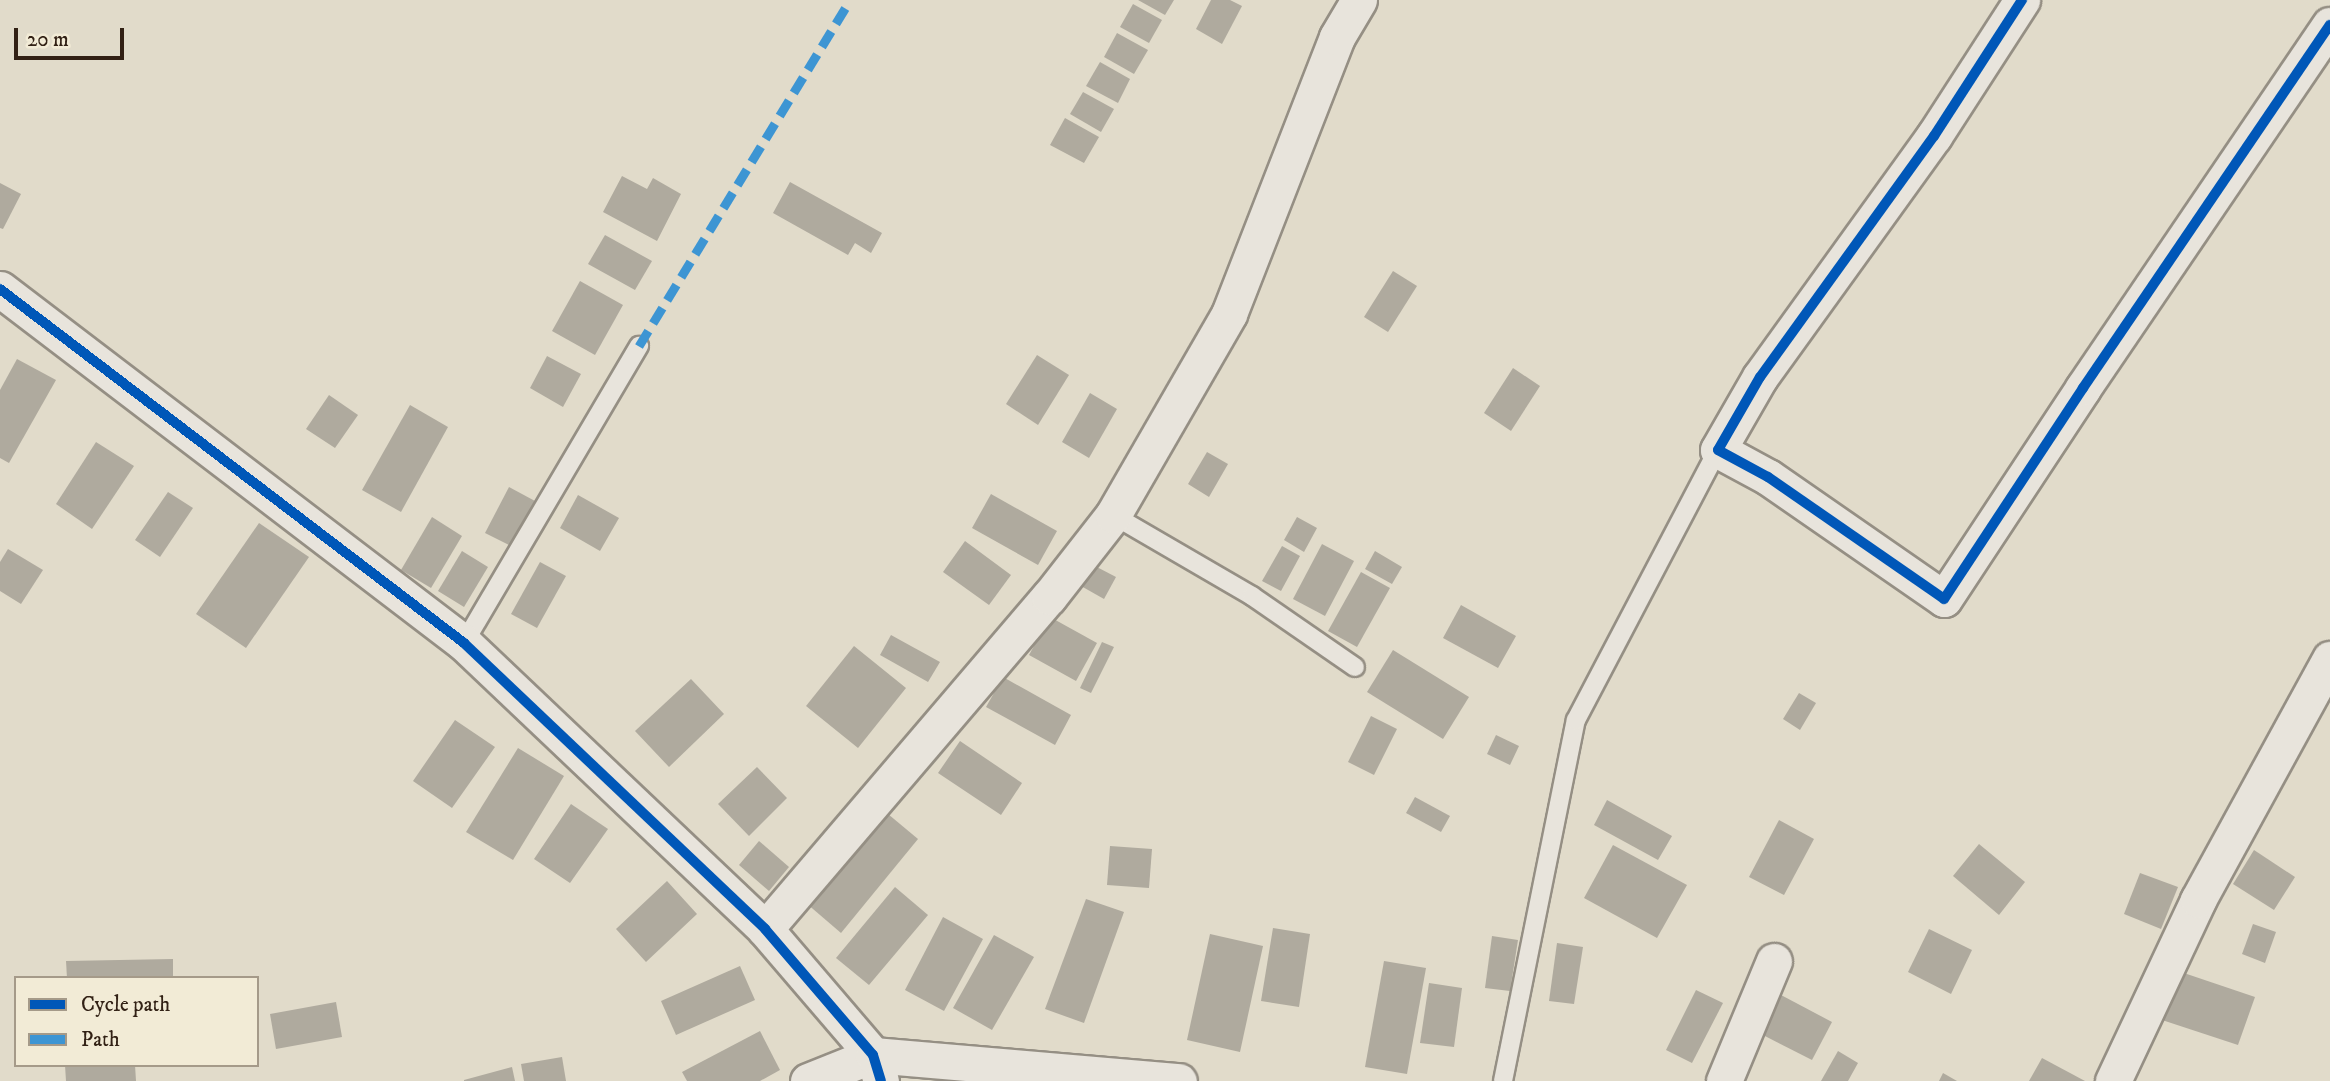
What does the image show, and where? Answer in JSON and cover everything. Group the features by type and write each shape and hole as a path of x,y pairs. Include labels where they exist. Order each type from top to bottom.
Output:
{"street":[{"path":"765,929 1049,597 1113,515 1229,314 1337,37 1359,0"},
{"path":"2022,0 1934,136 1760,377 1718,450 1768,477 1944,599 2083,388 2330,25"},
{"path":"0,289 464,643 765,929 877,1068"},
{"path":"2113,1081 2198,900 2330,659"},
{"path":"1724,1081 1774,961"},
{"path":"808,1081 877,1068 1179,1081"}],"lane":[{"path":"464,643 639,346"},
{"path":"1503,1081 1576,720 1718,450"},
{"path":"1113,515 1252,596 1355,667"}],"building":[{"path":"1138,0 1174,0 1165,15"},
{"path":"1211,0 1230,0 1242,6 1222,44 1196,29"},
{"path":"1133,4 1162,20 1149,43 1120,27"},
{"path":"1117,33 1148,50 1134,74 1104,57"},
{"path":"1100,62 1130,79 1118,103 1086,86"},
{"path":"1083,92 1114,109 1101,132 1070,114"},
{"path":"1065,118 1099,137 1084,163 1050,145"},
{"path":"622,176 647,189 653,178 681,194 657,241 603,212"},
{"path":"790,182 882,233 871,253 855,243 848,255 773,213"},
{"path":"0,183 21,194 3,229 0,228"},
{"path":"605,235 652,261 635,290 588,264"},
{"path":"1393,271 1417,286 1388,332 1364,317"},
{"path":"580,281 623,305 595,355 552,331"},
{"path":"1037,355 1069,375 1038,425 1006,404"},
{"path":"547,356 581,374 563,407 530,388"},
{"path":"17,359 56,380 9,463 0,458 0,390"},
{"path":"1513,368 1540,386 1511,431 1484,413"},
{"path":"1090,393 1117,409 1089,458 1062,442"},
{"path":"329,395 358,415 335,448 306,429"},
{"path":"410,405 448,427 401,512 362,490"},
{"path":"96,442 134,466 92,529 56,504"},
{"path":"1207,452 1228,464 1209,497 1188,484"},
{"path":"509,487 535,501 511,546 485,533"},
{"path":"168,492 193,508 160,557 135,540"},
{"path":"991,494 1057,531 1038,565 972,528"},
{"path":"578,495 619,518 600,551 560,528"},
{"path":"432,517 462,536 431,588 401,570"},
{"path":"1297,517 1317,528 1304,552 1284,540"},
{"path":"259,523 309,557 246,648 196,614"},
{"path":"965,541 1011,575 989,605 943,572"},
{"path":"1322,544 1354,561 1325,616 1293,599"},
{"path":"1282,546 1300,556 1281,591 1262,581"},
{"path":"8,549 43,570 21,604 0,591 0,562"},
{"path":"462,551 488,567 464,607 438,591"},
{"path":"1375,551 1402,567 1392,584 1365,569"},
{"path":"540,562 566,576 537,628 511,614"},
{"path":"1093,565 1116,577 1104,599 1081,586"},
{"path":"1361,572 1390,588 1357,647 1328,631"},
{"path":"1461,605 1516,636 1498,668 1443,638"},
{"path":"1050,617 1097,643 1076,681 1029,655"},
{"path":"891,635 940,662 928,682 880,655"},
{"path":"1102,642 1114,647 1091,693 1080,688"},
{"path":"854,646 906,688 858,748 806,706"},
{"path":"1393,650 1469,697 1443,739 1367,692"},
{"path":"1003,677 1071,715 1055,745 986,707"},
{"path":"691,679 724,714 669,767 635,731"},
{"path":"1799,693 1816,703 1800,730 1783,719"},
{"path":"1371,716 1397,729 1374,775 1348,762"},
{"path":"455,720 495,747 452,808 413,781"},
{"path":"1496,735 1519,746 1510,765 1487,754"},
{"path":"960,741 1022,783 1001,815 938,773"},
{"path":"518,748 564,776 513,860 466,832"},
{"path":"757,767 787,798 749,836 718,804"},
{"path":"1415,797 1450,816 1441,832 1406,813"},
{"path":"1607,800 1672,836 1658,860 1594,825"},
{"path":"571,804 608,829 570,883 534,859"},
{"path":"876,804 918,839 841,933 799,897"},
{"path":"1779,820 1814,839 1784,895 1749,877"},
{"path":"759,841 789,867 769,891 739,865"},
{"path":"1979,844 2025,882 1999,915 1953,876"},
{"path":"1613,845 1687,885 1657,938 1584,898"},
{"path":"1110,846 1152,849 1149,888 1107,885"},
{"path":"2254,850 2295,877 2274,910 2233,884"},
{"path":"2140,873 2178,887 2161,929 2124,914"},
{"path":"667,881 697,914 646,962 616,929"},
{"path":"895,887 928,915 869,985 836,958"},
{"path":"1086,899 1124,912 1084,1023 1045,1009"},
{"path":"943,917 983,939 944,1011 905,990"},
{"path":"2253,924 2276,932 2265,963 2242,954"},
{"path":"1273,928 1310,934 1299,1007 1261,1001"},
{"path":"1929,929 1972,950 1951,994 1908,972"},
{"path":"1210,934 1263,946 1240,1052 1187,1040"},
{"path":"994,935 1034,957 992,1030 953,1008"},
{"path":"1492,936 1518,940 1510,991 1485,988"},
{"path":"1557,943 1583,947 1574,1004 1549,1001"},
{"path":"173,959 173,976 67,976 66,961"},
{"path":"1384,961 1426,968 1407,1074 1365,1067"},
{"path":"740,966 755,1000 676,1035 661,1001"},
{"path":"2178,971 2255,997 2238,1045 2162,1020"},
{"path":"1429,983 1462,988 1454,1047 1420,1043"},
{"path":"1696,990 1723,1003 1692,1063 1666,1050"},
{"path":"1781,995 1832,1022 1812,1060 1761,1034"},
{"path":"336,1002 342,1037 276,1049 270,1014"},
{"path":"760,1031 780,1070 760,1081 687,1081 682,1072"},
{"path":"1838,1051 1858,1063 1848,1081 1821,1081"},
{"path":"562,1057 566,1081 524,1081 521,1064"},
{"path":"2042,1058 2085,1081 2029,1081"},
{"path":"65,1067 135,1067 136,1081 66,1081"},
{"path":"512,1067 515,1081 464,1081 464,1080"},
{"path":"1943,1073 1957,1081 1939,1081"}],"marked path":[{"path":"639,346 850,0"}],"cycle path":[{"path":"2022,0 1934,136 1760,377 1718,450 1768,477 1944,599 2083,388 2330,25"},
{"path":"0,289 464,643 765,929 873,1055 881,1081"}]}
